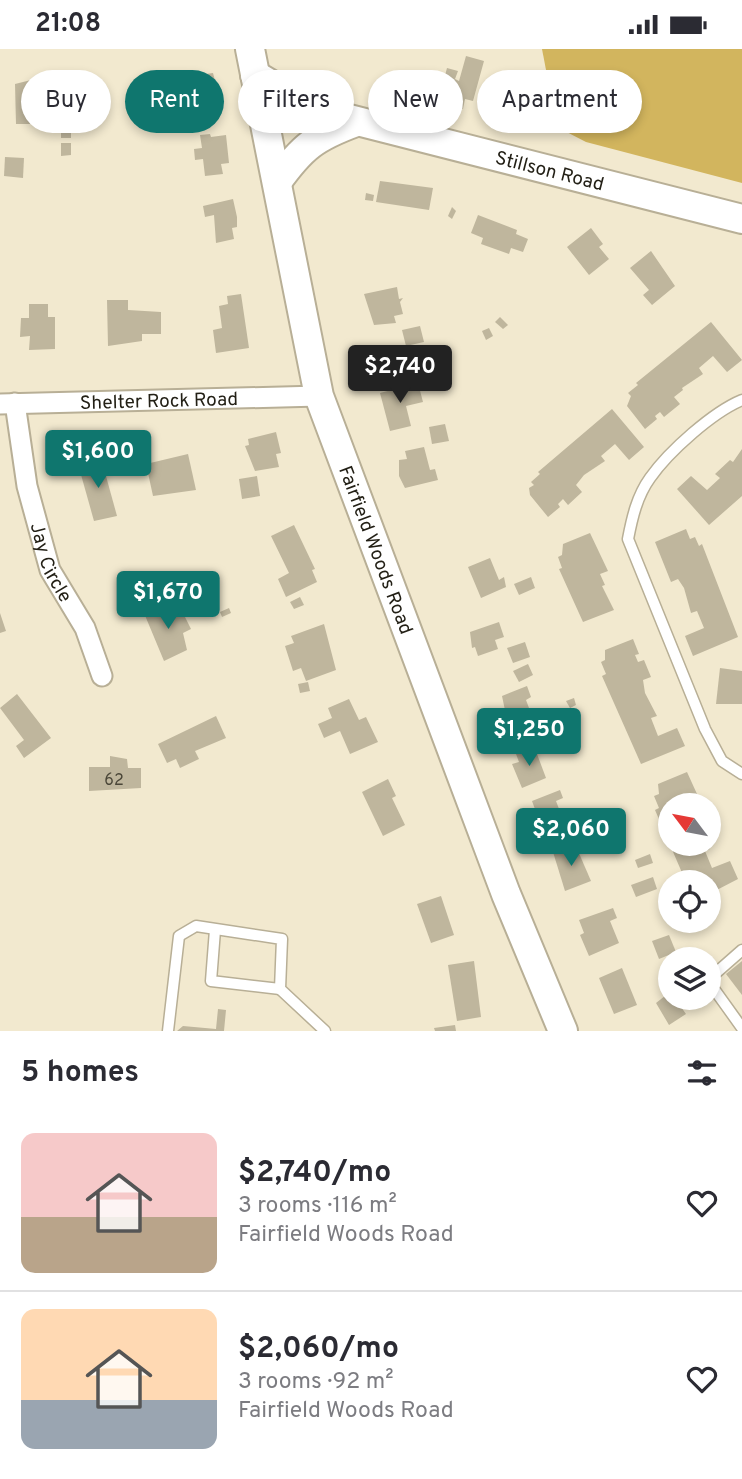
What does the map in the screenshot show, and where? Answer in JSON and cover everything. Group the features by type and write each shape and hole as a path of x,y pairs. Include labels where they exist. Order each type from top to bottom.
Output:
{"main road":[{"name":"Stillson Road","path":"253,62 314,110 742,219"},
{"name":"Fairfield Woods Road","path":"253,62 319,396 506,894 564,1031"},
{"path":"277,182 299,151 322,134 356,122"}],"street":[{"name":"Shelter Rock Road","path":"7,403 319,396"},
{"name":"Jay Circle","path":"7,403 50,570 85,628 102,676"}],"lane":[{"path":"742,400 688,437 650,478 633,511 628,539 705,729 722,761 742,773"},
{"path":"168,1031 179,936 196,926 282,939 281,989"},
{"path":"215,930 211,981 281,989 325,1031"},
{"path":"721,969 742,950"},
{"path":"721,997 742,1028"}],"shaded area":[{"path":"542,49 742,49 742,183 586,142 569,133 642,133 642,70 546,70"}],"building":[{"path":"466,56 484,61 482,70 477,70 477,86 473,101 465,99 463,109 463,70"},
{"path":"21,82 21,124 16,124 15,84"},
{"path":"61,133 71,133 71,138 61,138"},
{"path":"210,134 211,137 226,135 229,163 221,164 223,174 205,176 203,159 195,160 194,149 202,148 200,135"},
{"path":"61,143 71,143 71,155 61,156"},
{"path":"5,157 24,158 23,178 4,176"},
{"path":"380,181 433,188 429,210 376,202"},
{"path":"366,193 374,195 373,201 365,200"},
{"path":"233,199 237,217 237,227 232,228 234,239 216,243 214,215 205,217 203,206"},
{"path":"452,207 456,211 452,219 448,216"},
{"path":"478,215 517,230 516,234 528,239 523,252 511,248 509,254 481,244 483,238 471,233"},
{"path":"591,228 603,244 599,247 609,259 589,275 567,247"},
{"path":"651,251 675,286 652,305 643,295 649,290 630,268"},
{"path":"397,287 399,299 403,298 400,302 403,314 394,316 396,323 374,325 364,294"},
{"path":"241,294 249,348 216,353 213,330 222,328 219,306 228,304 227,296"},
{"path":"107,300 128,300 128,310 161,312 161,334 142,334 142,341 108,346"},
{"path":"29,304 48,304 48,317 55,317 55,349 29,350 30,336 20,337 21,318 29,318"},
{"path":"500,317 508,325 503,329 495,322"},
{"path":"711,322 742,360 727,372 713,356 699,368 703,374 674,397 680,404 664,417 660,412 655,416 657,419 645,429 627,406 631,396 628,393 638,385 636,383"},
{"path":"420,326 424,342 406,346 402,330"},
{"path":"489,328 493,336 486,340 482,331"},
{"path":"418,383 423,402 406,406 411,426 390,431 380,393"},
{"path":"612,409 644,447 629,460 615,444 601,456 605,461 584,475 576,485 582,492 568,505 563,499 558,504 560,507 548,517 530,495 529,488 534,485 531,482 540,474 538,472"},
{"path":"445,424 449,441 432,444 429,427"},
{"path":"276,432 281,453 276,454 279,467 255,471 245,446 249,445 248,439"},
{"path":"424,447 430,470 435,469 438,480 405,488 399,476 399,460 407,459 405,451"},
{"path":"742,449 742,496 709,525 677,489 691,476 707,490 720,478 715,474 730,460 733,462"},
{"path":"188,454 196,490 153,496 146,464"},
{"path":"101,458 117,516 94,521 78,464"},
{"path":"257,476 260,496 242,499 239,479"},
{"path":"294,525 315,569 312,570 317,582 286,597 278,579 289,573 271,536"},
{"path":"686,529 690,539 695,537 699,546 702,544 738,637 693,656 685,636 704,628 697,611 691,613 684,588 678,579 671,582 655,542"},
{"path":"590,533 608,571 600,574 605,585 602,586 614,610 583,622 559,569 562,568 558,557 562,555 563,544"},
{"path":"490,558 499,580 504,577 506,587 481,598 468,567"},
{"path":"531,577 535,588 519,595 514,584"},
{"path":"300,597 304,605 294,609 290,602"},
{"path":"164,603 173,618 183,613 191,629 183,633 187,650 164,661 144,613"},
{"path":"229,608 231,613 222,617 220,612"},
{"path":"0,613 6,631 0,633"},
{"path":"499,622 504,637 495,640 498,649 478,656 475,647 472,648 470,632"},
{"path":"324,624 336,670 306,681 301,668 293,671 285,646 294,643 291,636"},
{"path":"633,639 639,654 635,655 638,662 644,660 651,677 643,680 645,693 657,716 651,718 658,736 677,728 685,746 641,764 602,676 606,674 601,662 605,660 605,650"},
{"path":"525,642 530,657 513,663 507,648"},
{"path":"528,664 533,675 519,682 513,671"},
{"path":"720,668 742,671 742,704 716,704"},
{"path":"308,682 310,691 300,693 298,684"},
{"path":"527,686 531,697 526,700 532,716 513,724 509,714 506,715 502,696"},
{"path":"17,694 51,738 24,758 16,746 24,740 0,708"},
{"path":"574,698 576,705 570,708 566,701"},
{"path":"349,699 359,720 366,717 378,742 350,754 340,731 324,738 318,724 332,718 328,708"},
{"path":"216,716 226,738 195,751 199,759 180,768 176,759 167,763 158,744"},
{"path":"554,719 561,737 541,745 534,729"},
{"path":"534,746 546,778 522,788 512,764 519,762 516,754"},
{"path":"110,756 127,759 128,768 141,768 141,788 89,791 89,767 110,767"},
{"path":"687,772 697,793 659,793 658,784"},
{"path":"388,779 396,796 392,798 405,825 383,836 362,792"},
{"path":"560,790 563,798 556,801 567,830 546,839 532,801"},
{"path":"575,844 591,881 565,891 553,852"},
{"path":"650,854 653,863 638,868 635,860"},
{"path":"675,856 707,856 712,868 730,861 738,879 721,888 721,870 681,870"},
{"path":"653,877 657,889 636,897 631,885"},
{"path":"441,896 454,935 431,943 417,904"},
{"path":"613,908 617,918 610,921 619,943 589,956 580,935 584,933 579,920"},
{"path":"669,935 674,947 658,947 658,956 652,941"},
{"path":"474,961 481,1017 457,1021 448,965"},
{"path":"742,961 742,995 726,974"},
{"path":"622,968 637,1005 614,1014 599,978"},
{"path":"218,1009 226,1010 224,1031 177,1031 183,1026 216,1029"},
{"path":"660,1010 683,1010 686,1014 669,1025"},
{"path":"455,1025 456,1031 435,1031 434,1028"}]}
